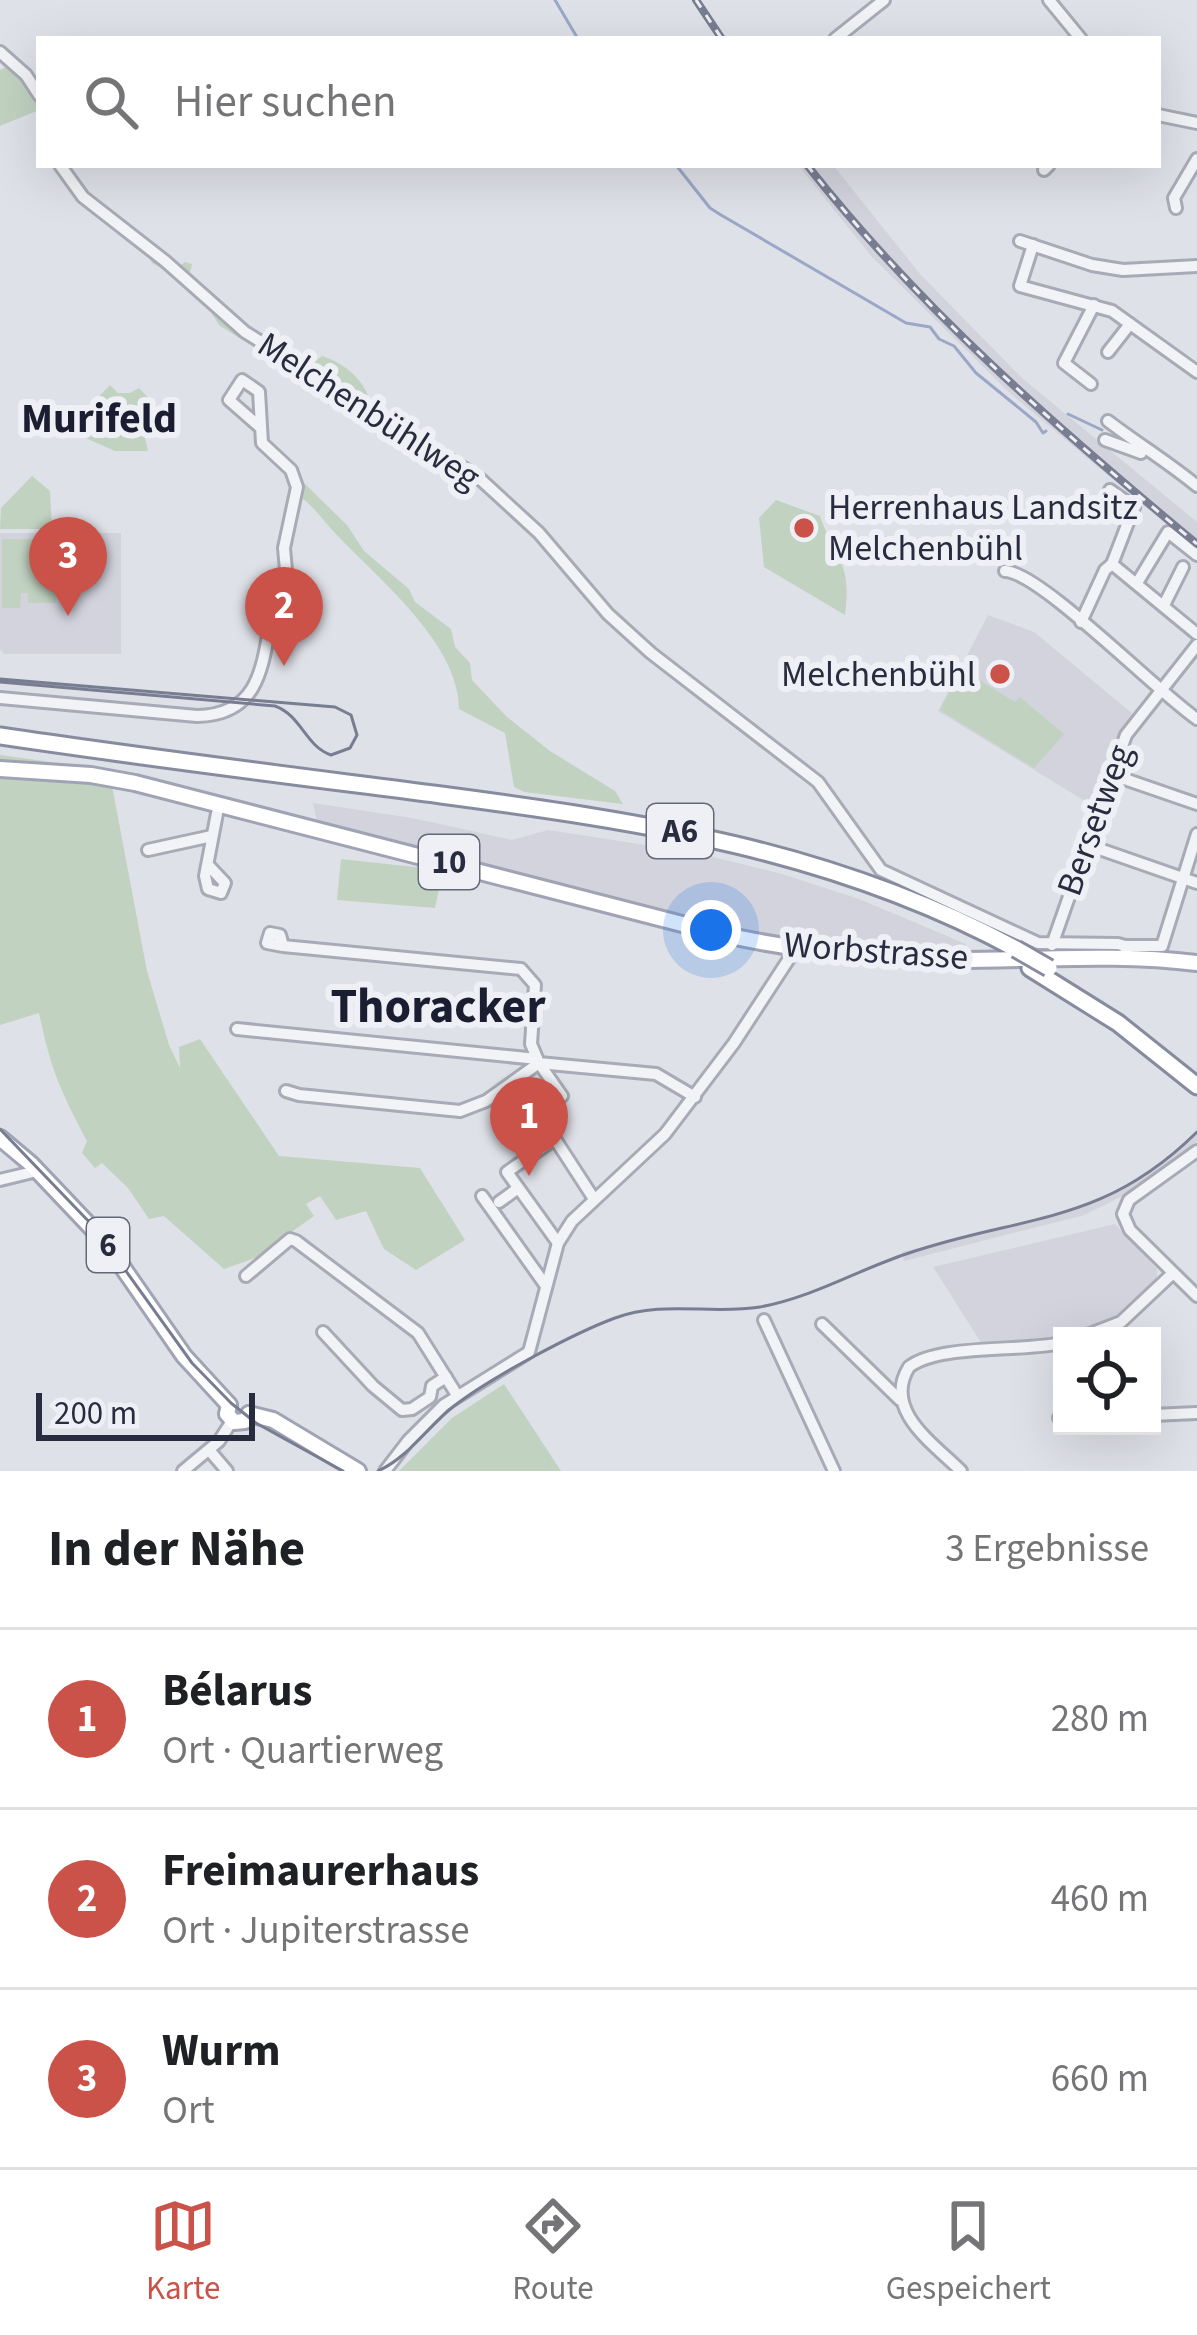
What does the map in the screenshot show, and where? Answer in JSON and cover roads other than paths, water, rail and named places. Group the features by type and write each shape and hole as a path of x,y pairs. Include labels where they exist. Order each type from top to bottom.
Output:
{"highway":[{"name":"A6","path":"0,736 577,814 769,850 872,884 1008,950 1197,1074"},
{"name":"A6","path":"0,745 556,820 691,842 841,882 1049,968 1174,1060 1197,1086"}],"main road":[{"name":"Worbstrasse","path":"0,769 106,777 717,934 796,949 932,959 1126,952 1197,963"},
{"name":"6","path":"0,1127 25,1159"},
{"name":"6","path":"0,1138 110,1247 184,1356 231,1413"},
{"path":"231,1413 244,1402 249,1414 273,1420 358,1471"}],"street":[{"path":"839,36 884,0"},
{"path":"1048,0 1078,36"},
{"path":"0,52 36,90"},
{"path":"1161,116 1197,123"},
{"path":"1175,208 1174,198 1197,159"},
{"name":"Melchenbühlweg","path":"62,168 77,193 165,261 245,332 478,477 539,533 589,596 669,666 818,782 881,870 1038,943 1052,945"},
{"path":"1197,266 1123,270 1027,243 1020,286 1094,305 1197,372"},
{"path":"1091,384 1064,363 1094,305"},
{"path":"1108,352 1130,325"},
{"path":"1108,421 1197,485"},
{"path":"0,698 197,716 227,712 245,698 260,672 270,624 280,620 289,607 284,548 297,487 291,470 262,443 261,428"},
{"path":"1105,440 1177,470"},
{"path":"1081,622 1135,507 1110,490"},
{"path":"1137,583 1168,532 1197,555"},
{"path":"1112,564 1197,634"},
{"path":"1164,605 1183,567"},
{"path":"1006,571 1045,589 1197,718"},
{"name":"Bersetweg","path":"1181,877 1162,946 1126,952 1052,945 1130,727 1197,645"},
{"path":"1110,774 1197,804"},
{"path":"208,865 219,803"},
{"path":"1181,877 1197,835"},
{"path":"148,850 212,836"},
{"path":"1085,844 1197,883"},
{"path":"252,945 267,943 275,932 283,946 525,970 536,985 531,1044 562,1096"},
{"path":"385,1471 407,1441 457,1395 529,1352 557,1244 572,1221 655,1144 694,1097 796,949"},
{"path":"236,1029 656,1074 694,1097"},
{"path":"286,1090 460,1112 473,1108 538,1061"},
{"path":"557,1244 504,1167 555,1134 594,1198"},
{"path":"1194,1288 1173,1274 1126,1226 1124,1208 1197,1151"},
{"path":"0,1180 37,1171"},
{"path":"499,1202 517,1189"},
{"path":"482,1196 546,1286"},
{"path":"246,1276 292,1238 415,1330 457,1395"},
{"path":"1108,1327 1121,1322 1173,1274"},
{"path":"764,1321 834,1471"},
{"path":"822,1324 962,1471"},
{"path":"323,1332 402,1410 430,1397 432,1386 446,1377"},
{"path":"902,1403 904,1376 926,1356 1053,1345"},
{"path":"183,1471 209,1450 231,1413"},
{"path":"1161,1415 1197,1413"},
{"path":"209,1450 227,1471"}],"waterway":[{"path":"555,0 576,36"},
{"path":"678,168 710,208 906,323 930,327 1046,431"},
{"path":"1068,414 1102,430"}],"tram line":[{"path":"0,679 335,707 351,715 357,735 350,748 331,755 275,706 0,682"},
{"path":"0,1129 95,1228 192,1363 231,1403 256,1423 343,1471"},
{"path":"378,1471 469,1395 597,1325 651,1310 742,1309 779,1303 906,1254 1059,1214 1127,1186 1197,1132"}],"railway":[{"path":"696,0 720,36"},
{"path":"809,168 943,318 1197,544"}],"place":[{"name":"Herrenhaus Landsitz Melchenbühl","path":"804,528"},
{"name":"Wurm","path":"68,616"},
{"name":"Freimaurerhaus","path":"284,666"},
{"name":"Melchenbühl","path":"1000,674"},
{"name":"Bélarus","path":"529,1176"}],"district":[{"name":"Murifeld","path":"99,419"},
{"name":"Thoracker","path":"438,1007"}]}
